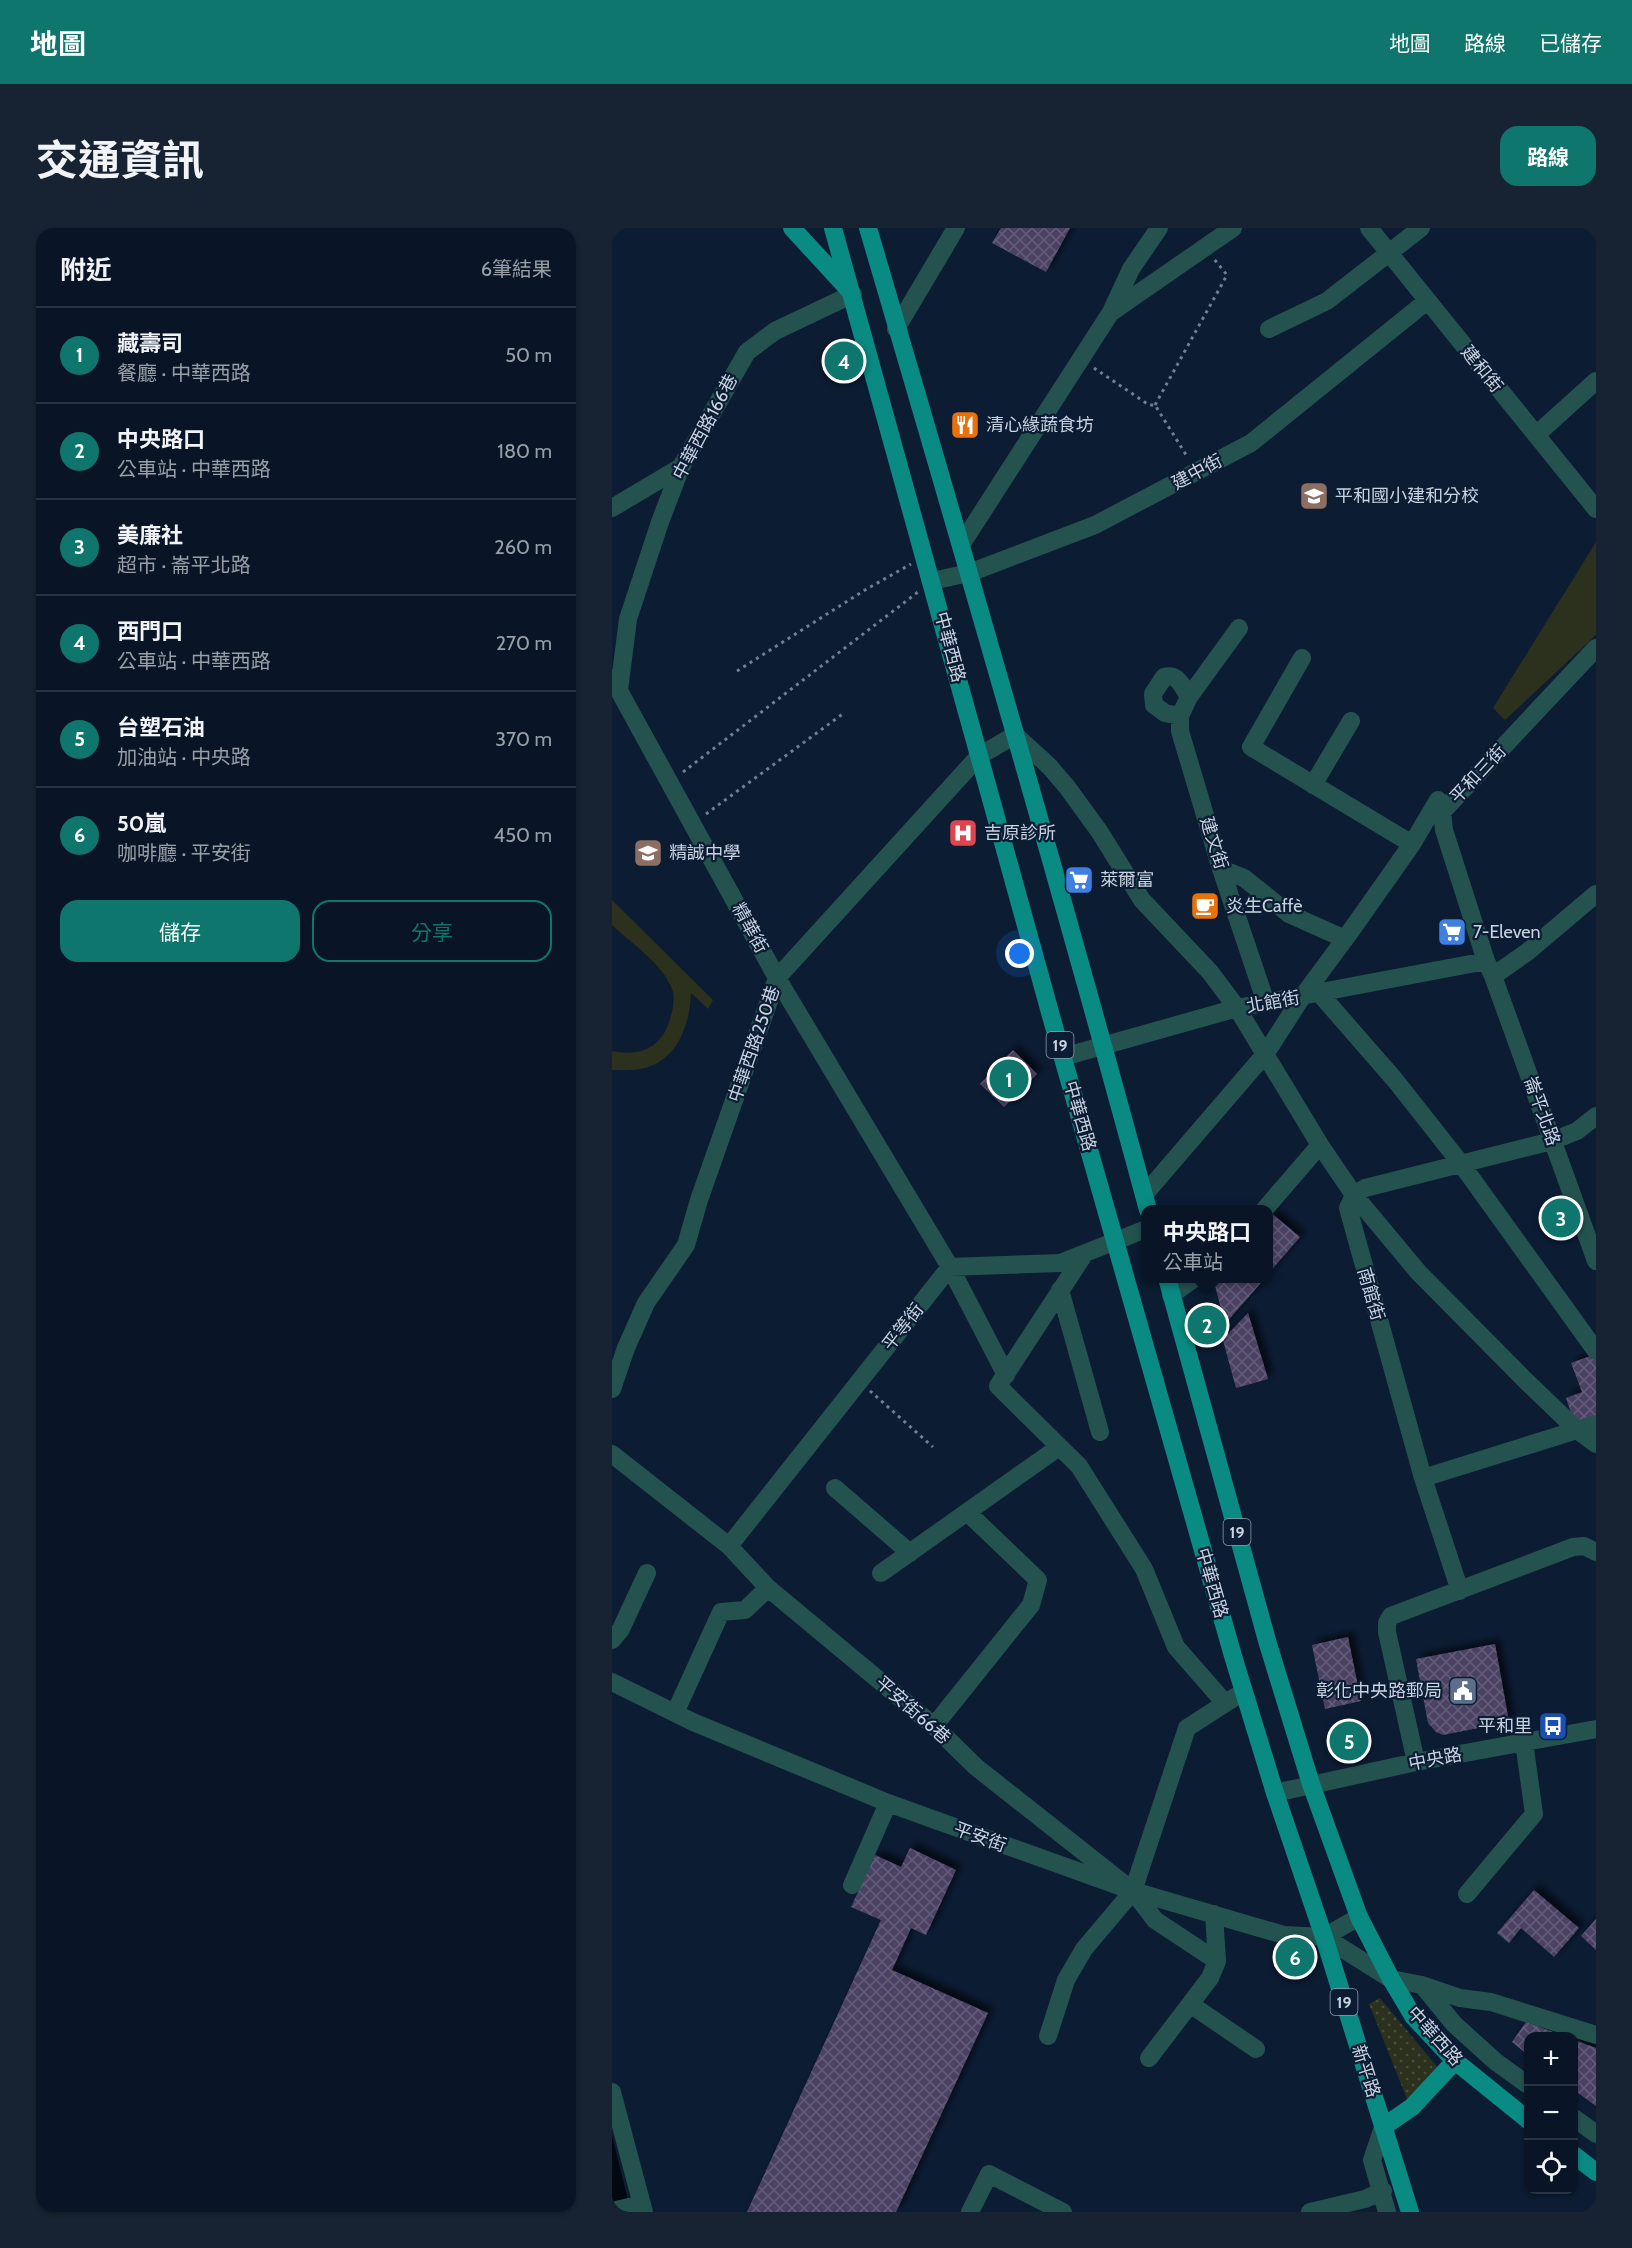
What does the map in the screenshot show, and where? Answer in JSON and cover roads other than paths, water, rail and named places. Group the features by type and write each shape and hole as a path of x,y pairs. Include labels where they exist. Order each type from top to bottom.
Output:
{"main road":[{"path":"792,228 853,294"},
{"name":"中華西路","path":"833,228 1063,1057 1275,1793"},
{"name":"19","path":"870,230 896,329 962,545 1146,1202"},
{"name":"中華西路","path":"1169,1287 1268,1644 1311,1784 1359,1917 1413,2016 1455,2061 1524,2117"},
{"name":"新平路","path":"1275,1793 1324,1937 1410,2212"},
{"path":"1383,2127 1412,2107 1455,2061"},
{"path":"1578,2159 1594,2174"}],"street":[{"path":"896,329 956,228"},
{"path":"962,545 1112,312 1131,269 1159,228"},
{"path":"1112,312 1233,228"},
{"name":"建和街","path":"1369,228 1596,509"},
{"path":"1269,329 1327,301 1421,228"},
{"name":"中華西路166巷","path":"615,684 628,619 681,466 747,352 775,331 853,294"},
{"name":"建中街","path":"932,581 969,573 1095,525 1198,473 1251,443 1428,302"},
{"path":"1536,435 1596,381"},
{"path":"612,508 681,466"},
{"path":"1190,697 1178,678 1171,675 1164,677 1153,694 1154,705 1165,713 1180,716 1190,697 1239,628"},
{"name":"平和三街","path":"1490,969 1437,808 1596,648"},
{"path":"1302,658 1251,747 1412,844"},
{"name":"精華街","path":"615,684 777,978 950,1267 1006,1375 998,1386 1059,1447"},
{"name":"建文街","path":"1180,716 1180,731 1221,869 1266,1003"},
{"path":"1313,785 1352,721"},
{"path":"1015,735 1049,766 1067,787 1099,831 1142,900 1210,972 1237,1008 1354,1196 1419,1273 1577,1430 1596,1444"},
{"name":"中華西路250巷","path":"612,1389 626,1348 646,1303 687,1245 699,1200 777,978 979,756 1015,735"},
{"path":"1146,1202 1266,1053 1302,997 1437,808"},
{"path":"1221,869 1244,878 1289,914 1345,939"},
{"path":"1490,969 1526,953 1596,894"},
{"name":"北館街","path":"1063,1057 1237,1008 1490,969"},
{"name":"崙平北路","path":"1490,969 1596,1261"},
{"path":"1320,994 1395,1080 1462,1165 1596,1351"},
{"path":"1354,1196 1365,1188 1552,1141 1577,1131 1596,1116"},
{"path":"1267,1205 1320,1144"},
{"name":"南館街","path":"1354,1196 1348,1208 1349,1217 1423,1478 1461,1591"},
{"path":"950,1267 1060,1263 1141,1230"},
{"path":"1006,1375 1085,1253"},
{"name":"平等街","path":"729,1546 950,1267"},
{"path":"1060,1290 1100,1432"},
{"path":"1423,1478 1596,1425"},
{"path":"881,1573 1059,1447 1079,1466 1144,1569 1176,1647 1225,1703"},
{"name":"平安街66巷","path":"612,1454 729,1546 768,1588 934,1726 976,1767 1133,1891 1155,1920 1217,1960"},
{"path":"835,1488 909,1553"},
{"path":"934,1726 1031,1605 1038,1580 967,1512"},
{"path":"1416,1762 1387,1632 1387,1623 1391,1616 1573,1547 1584,1545 1596,1552"},
{"path":"612,1640 621,1629 647,1574"},
{"path":"675,1713 721,1612 745,1610 768,1588"},
{"name":"平安街","path":"612,1682 675,1713 888,1803 1133,1891 1284,1935 1324,1937"},
{"path":"1048,2036 1066,1980 1084,1949 1133,1891 1187,1728 1244,1691"},
{"name":"中央路","path":"1275,1793 1416,1762 1596,1729"},
{"path":"1467,1894 1534,1814 1524,1742"},
{"path":"852,1885 888,1803"},
{"path":"1149,2058 1210,1978 1217,1960 1214,1914"},
{"path":"1359,1917 1324,1937 1391,1978 1422,1985 1460,1998 1491,2002 1596,2035"},
{"path":"1422,1985 1454,2024 1496,2062 1524,2082"},
{"path":"1190,2004 1256,2049"},
{"path":"612,2092 640,2207 612,2211"},
{"path":"1578,2121 1596,2134"},
{"path":"1383,2127 1372,2160 1375,2199 1387,2212"},
{"path":"970,2212 989,2174 1063,2212"},
{"path":"1310,2212 1375,2199"}],"place":[{"name":"西門口","path":"844,361"},
{"name":"清心緣蔬食坊","path":"965,425"},
{"name":"平和國小建和分校","path":"1314,496"},
{"name":"吉原診所","path":"963,833"},
{"name":"精誠中學","path":"648,853"},
{"name":"萊爾富","path":"1079,880"},
{"name":"炎生Caffè","path":"1205,906"},
{"name":"7-Eleven","path":"1452,932"},
{"name":"藏壽司","path":"1009,1079"},
{"name":"美廉社","path":"1561,1218"},
{"name":"中央路口","path":"1207,1325"},
{"name":"彰化中央路郵局","path":"1463,1691"},
{"name":"平和里","path":"1553,1726"},
{"name":"台塑石油","path":"1349,1741"},
{"name":"50嵐","path":"1295,1957"}]}
